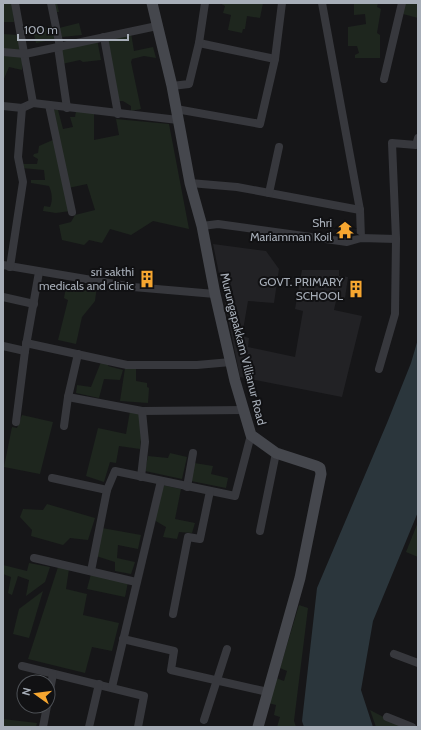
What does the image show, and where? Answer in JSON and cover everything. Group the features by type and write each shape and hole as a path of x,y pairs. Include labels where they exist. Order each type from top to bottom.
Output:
{"main road":[{"name":"Murungapakkam Villianur Road","path":"152,3 172,86 190,183 202,226 215,294 231,362 251,435 276,453 311,463 320,468 321,474 300,578 258,727"}],"street":[{"path":"15,3 33,103"},
{"path":"51,3 59,47 67,108"},
{"path":"172,86 189,84 199,43 206,3"},
{"path":"176,109 260,124 275,59 282,3"},
{"path":"322,3 360,210 361,238"},
{"path":"384,79 402,3"},
{"path":"3,52 25,54 157,26"},
{"path":"104,38 118,114"},
{"path":"199,43 275,59"},
{"path":"3,106 22,108 33,103 178,120"},
{"path":"49,106 72,212"},
{"path":"22,108 18,157 23,182 6,266 133,287 215,294"},
{"path":"379,369 395,314 396,239 392,143 416,145 418,138"},
{"path":"269,193 279,147"},
{"path":"190,183 237,187 360,210"},
{"path":"202,226 218,224 347,242 361,238 396,239"},
{"path":"16,422 26,347 40,272"},
{"path":"3,297 34,304"},
{"path":"3,346 26,347 78,354 127,364 197,365 231,362"},
{"path":"64,426 68,397 78,354"},
{"path":"68,397 142,411 244,410"},
{"path":"141,477 145,442 142,411"},
{"path":"91,570 107,490 115,471 235,496 251,435"},
{"path":"187,486 193,453"},
{"path":"260,532 276,453"},
{"path":"52,478 107,490"},
{"path":"112,687 161,481"},
{"path":"173,614 188,537 200,539 210,491"},
{"path":"34,558 91,570 136,582"},
{"path":"123,639 174,651 172,670 268,692"},
{"path":"204,720 227,649"},
{"path":"394,654 418,663"},
{"path":"22,666 53,674"},
{"path":"56,675 112,687 144,696 138,727"},
{"path":"89,727 99,684"},
{"path":"43,727 45,714"},
{"path":"387,717 412,727"}],"shaded area":[{"path":"3,3 12,3 14,22 3,22"},
{"path":"52,3 57,3 59,12 56,12 58,25"},
{"path":"220,3 263,3 260,18 247,16 245,29 243,29 242,33 228,30 231,15 223,13 225,6"},
{"path":"378,3 377,7 381,9 377,33 380,35 380,58 355,58 355,55 359,53 357,46 348,46 348,27 366,24 365,14 354,15 354,4"},
{"path":"405,3 418,3 418,18 403,14"},
{"path":"79,23 82,35 62,37 59,28"},
{"path":"51,26 55,39 36,43 33,31"},
{"path":"131,33 134,51 153,47 156,58 144,56 132,59 131,62 141,109 131,111 131,106 123,101 117,101 105,38"},
{"path":"3,34 18,35 20,51 3,49"},
{"path":"97,39 101,60 83,62 80,60 62,64 59,48"},
{"path":"3,54 22,56 22,70 9,67 3,81"},
{"path":"51,110 58,110 63,129 73,127 70,117 75,117 76,111 94,113 94,140 119,135 116,119 169,124 189,229 153,221 131,235 110,229 102,243 89,240 84,245 62,240 59,225 71,222 75,215 95,210 87,184 68,188"},
{"path":"55,139 70,211 56,213 43,211 44,206 50,207 52,202 49,186 31,183 31,180 45,180 44,170 22,168 21,164 37,164 38,159 33,156 34,154 38,153 39,146"},
{"path":"213,244 266,251 279,269 274,303 248,301 242,336 249,338 248,347 295,357 303,311 295,309 302,270 339,270 339,276 348,277 345,298 336,301 334,310 362,316 342,397 240,377"},
{"path":"67,282 97,286 95,301 82,317 76,344 58,340 68,300 64,298"},
{"path":"418,339 418,512 373,621 361,690 373,727 304,727 302,721 317,588 387,423 411,363"},
{"path":"101,362 108,363 108,366 123,370 120,380 104,379 99,398 76,393 77,385 91,387"},
{"path":"136,367 136,381 147,383 147,387 149,388 148,403 120,401 125,368"},
{"path":"130,411 140,413 140,449 119,446 116,463 110,462 104,482 86,476 98,428 126,434"},
{"path":"22,415 53,422 40,474 4,467 12,427 17,428"},
{"path":"170,453 187,457 182,479 145,471 148,456 168,458"},
{"path":"194,463 213,466 211,474 228,478 226,488 191,481"},
{"path":"162,485 181,489 175,519 195,523 192,533 179,532 177,539 163,537 166,527 154,520"},
{"path":"47,504 95,518 88,540 70,538 63,545 31,536 32,530 20,517 23,509 43,510"},
{"path":"418,522 418,557 406,552"},
{"path":"102,528 141,535 138,549 118,545 117,558 135,562 131,574 115,571 115,562 96,556"},
{"path":"29,563 50,567 45,582 26,596 29,580 18,576 12,595 8,593 11,577 3,574 3,565 27,571"},
{"path":"58,567 69,569 66,589 87,594 83,615 119,623 112,651 92,647 85,673 28,659"},
{"path":"91,574 128,582 125,597 87,589"},
{"path":"43,591 29,638 13,634 19,609"},
{"path":"299,605 308,608 294,721 296,727 277,727 280,717 274,715 276,705 268,703 276,678 284,681 287,671 280,668"},
{"path":"370,710 403,727 376,727"},
{"path":"3,719 37,723 36,727 3,727"}],"place":[{"name":"Shri Mariamman Koil","path":"345,230"},
{"name":"sri sakthi medicals and clinic","path":"147,279"},
{"name":"GOVT. PRIMARY SCHOOL","path":"356,289"}]}
